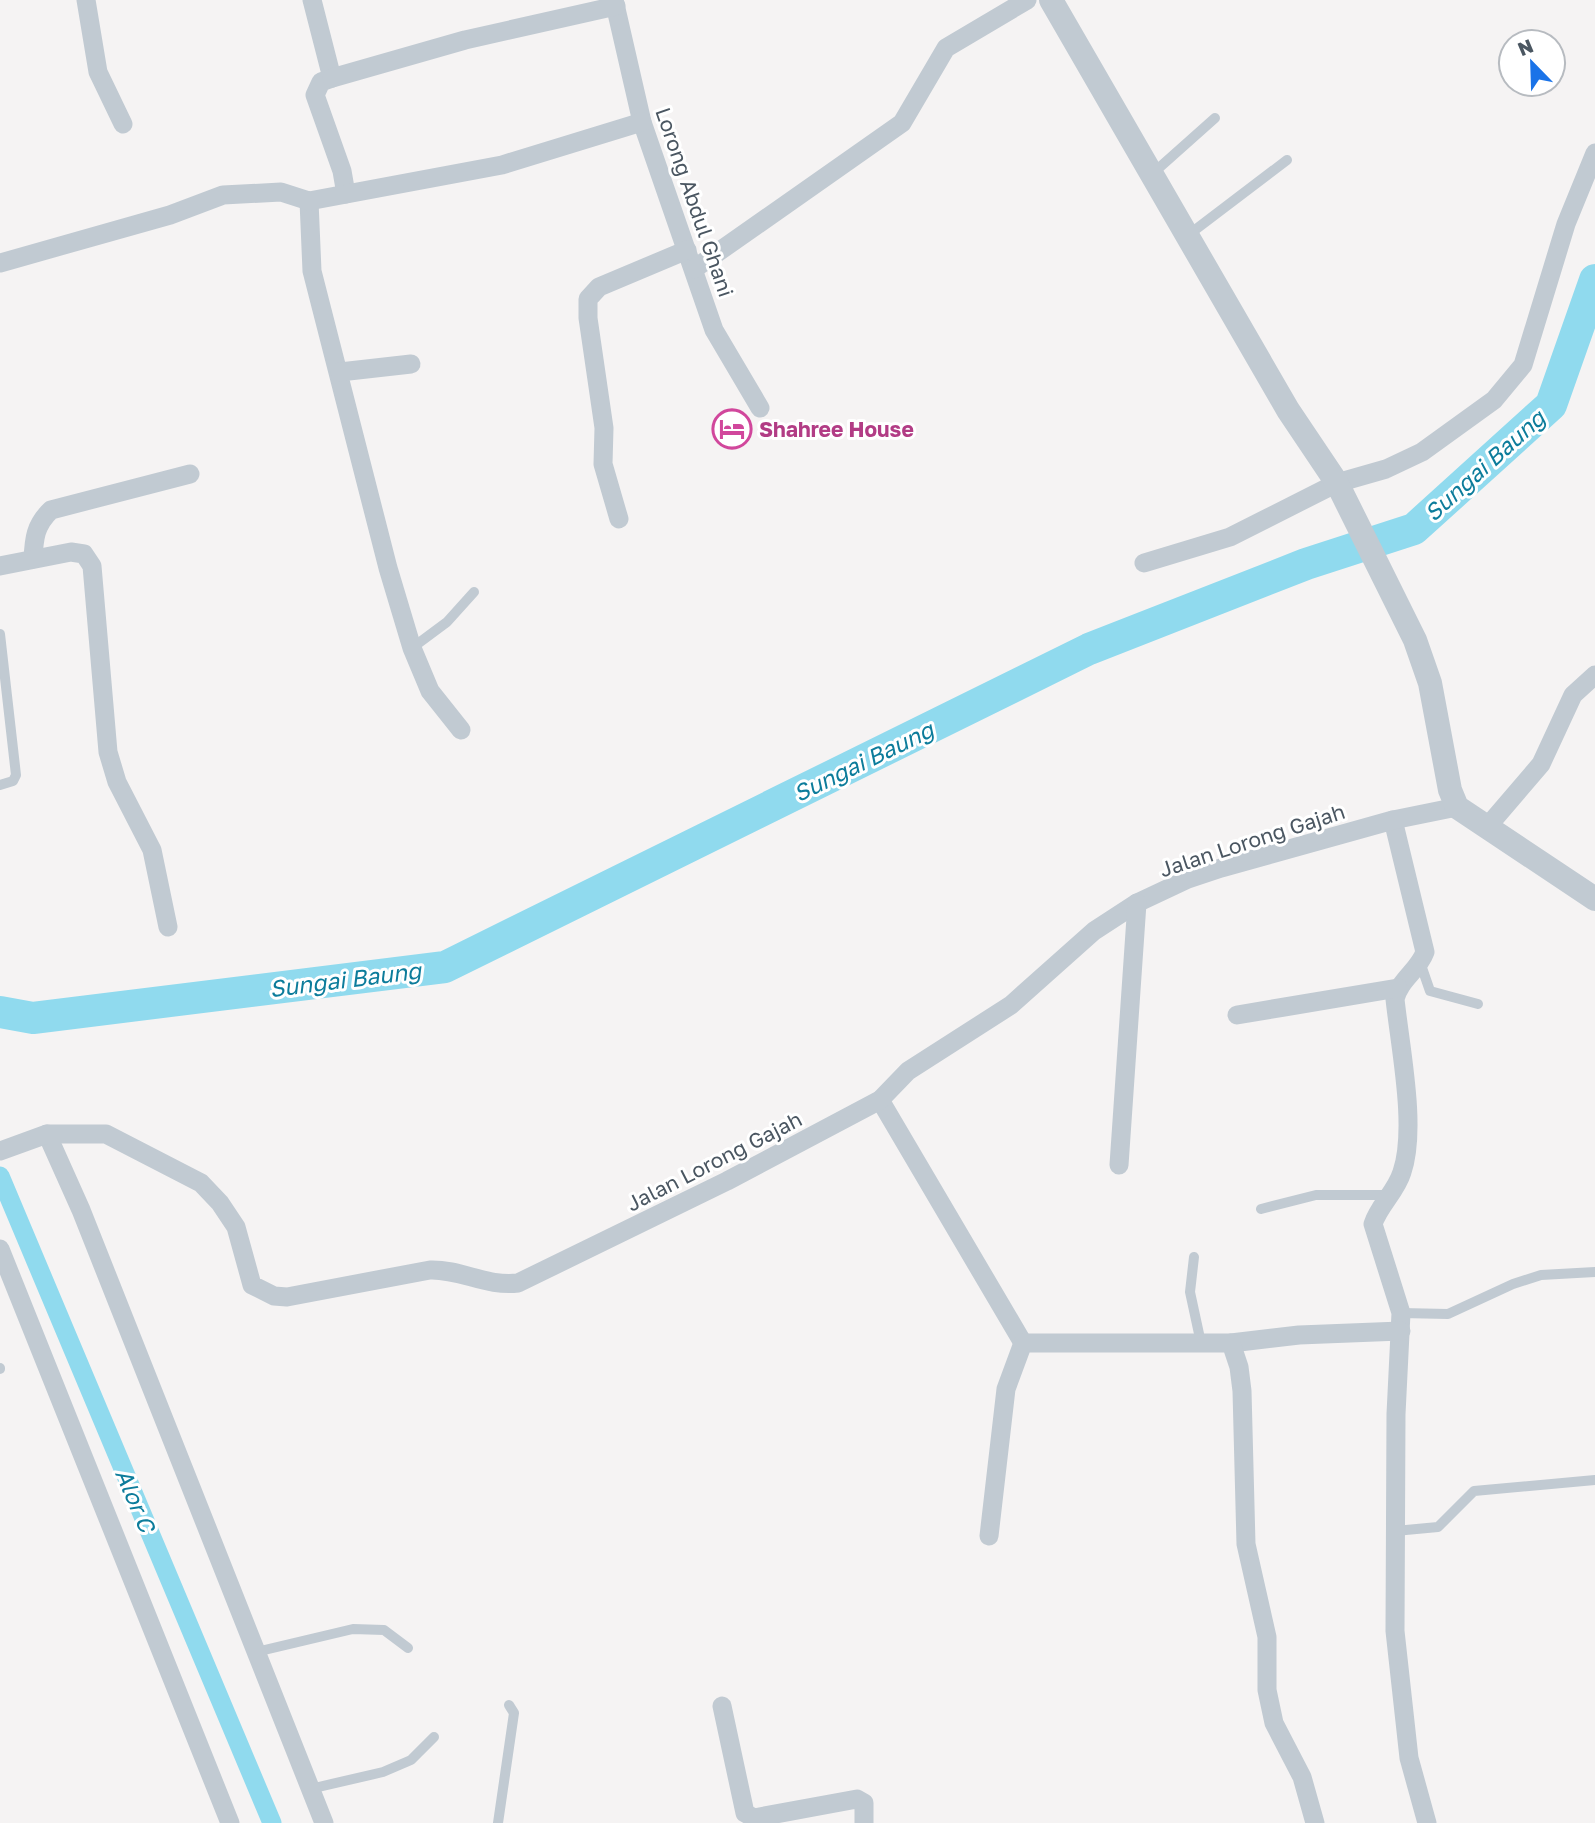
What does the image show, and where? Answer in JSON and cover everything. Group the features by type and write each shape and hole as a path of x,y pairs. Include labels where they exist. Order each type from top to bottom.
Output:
{"street":[{"path":"86,0 98,72 123,124"},
{"path":"312,0 332,78"},
{"path":"694,270 902,123 946,48 1027,0"},
{"path":"1051,0 1288,410 1337,483 1415,640 1430,683 1450,790 1457,807 1573,887 1595,899"},
{"path":"346,194 342,171 314,95 321,82 465,40 615,3"},
{"name":"Lorong Abdul Ghani","path":"615,3 642,122 714,330 760,408"},
{"path":"0,263 170,215 223,195 281,192 309,201 502,165 642,122"},
{"path":"1144,563 1230,537 1337,483 1386,469 1422,452 1494,400 1523,365 1566,224 1595,153"},
{"path":"309,201 312,271 388,568 412,648 431,694 461,730"},
{"path":"619,519 603,464 604,428 587,318 588,299 599,287 687,250"},
{"path":"340,372 411,364"},
{"path":"33,559 35,535 40,520 51,510 190,474"},
{"path":"0,566 71,552 84,554 92,566 108,752 117,782 152,850 168,927"},
{"path":"1488,826 1541,764 1573,695 1595,675"},
{"name":"Jalan Lorong Gajah","path":"0,1152 47,1134 106,1134 201,1183 220,1203 236,1227 252,1285 274,1296 288,1297 430,1270 449,1271 495,1284 525,1281 727,1181 880,1100 908,1071 1011,1005 1094,931 1137,903 1188,879 1393,820 1457,807"},
{"path":"1393,820 1423,934 1425,952 1421,965 1398,988 1395,999 1408,1136 1402,1175 1377,1210 1373,1224 1401,1322 1394,1531 1395,1631 1402,1709 1412,1769 1427,1823"},
{"path":"1119,1165 1137,903"},
{"path":"1237,1015 1398,988"},
{"path":"880,1100 1023,1343"},
{"path":"47,1134 81,1210 324,1823"},
{"path":"0,1249 230,1823"},
{"path":"1023,1343 1231,1343 1401,1322"},
{"path":"989,1536 1006,1389 1023,1343"},
{"path":"1231,1343 1239,1367 1242,1391 1246,1544 1267,1637 1267,1690 1274,1723 1302,1777 1315,1823"},
{"path":"722,1706 746,1813 754,1818 857,1799 864,1802 863,1823"}],"lane":[{"path":"1150,175 1215,118"},
{"path":"1186,236 1287,160"},
{"path":"412,648 447,622 474,592"},
{"path":"0,634 16,775 13,781 0,785"},
{"path":"1421,965 1430,991 1478,1004"},
{"path":"1261,1209 1316,1195 1390,1195"},
{"path":"1194,1257 1190,1292 1200,1343"},
{"path":"1401,1322 1448,1314 1513,1284 1541,1275 1595,1272"},
{"path":"1394,1531 1438,1528 1474,1492 1595,1480"},
{"path":"256,1652 353,1629 384,1630 408,1648"},
{"path":"498,1823 502,1816 514,1713 509,1705"},
{"path":"310,1788 383,1772 411,1760 435,1737"}],"waterway":[{"name":"Sungai Baung","path":"0,1012 33,1018 445,967 1089,649 1306,564 1414,529 1551,405 1595,280"},
{"name":"Alor C","path":"0,1176 272,1823"}],"place":[{"name":"Shahree House","path":"732,429"}]}
